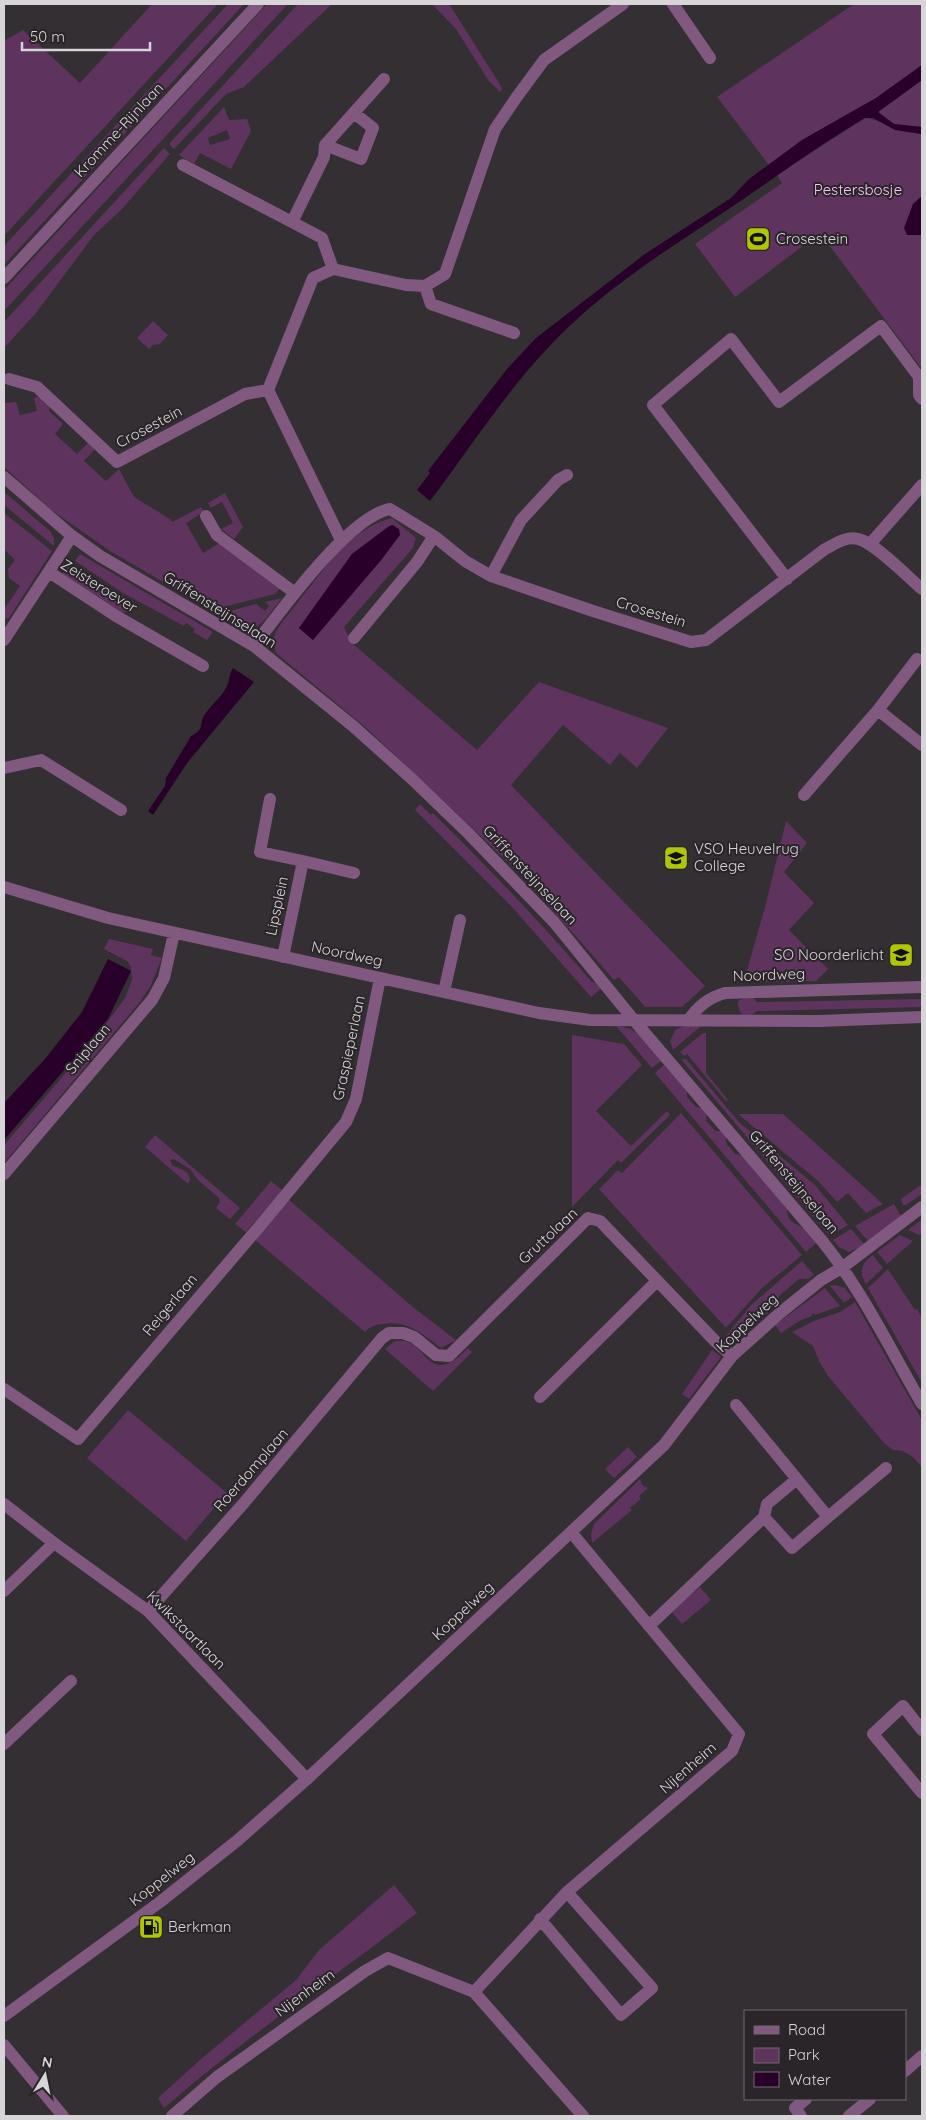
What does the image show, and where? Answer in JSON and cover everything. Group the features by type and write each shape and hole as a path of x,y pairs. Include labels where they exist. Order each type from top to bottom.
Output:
{"street":[{"name":"Kromme-Rijnlaan","path":"4,278 258,4"},
{"path":"341,540 268,390 313,278 333,269 406,285 425,286 445,274 495,129 544,60 622,4"},
{"path":"673,4 710,58"},
{"path":"292,222 324,157 325,145 384,79"},
{"path":"325,145 361,159 373,128 354,113"},
{"path":"183,165 322,238 333,269"},
{"path":"425,286 431,304 514,333"},
{"path":"787,579 653,405 731,339 780,402 881,326 919,377 919,395 922,399"},
{"name":"Crosestein","path":"9,379 37,388 117,462 245,394 268,390"},
{"path":"491,576 521,520 558,480 568,476"},
{"name":"Griffensteijnselaan","path":"4,477 72,536 147,584 254,646 353,726 468,833 554,922 633,1019 843,1267 865,1301 922,1404"},
{"path":"870,544 922,485"},
{"name":"Crosestein","path":"254,646 295,593 341,540 380,510 390,509 434,536 465,561 491,576 691,642 706,640 825,549 841,540 857,538 870,544 922,589"},
{"path":"206,516 218,535 295,593"},
{"path":"48,572 72,536"},
{"path":"354,638 417,562 434,536"},
{"name":"Zeisteroever","path":"4,640 48,572 116,616 203,666"},
{"path":"804,795 878,710 917,659"},
{"path":"878,710 922,745"},
{"path":"4,768 41,760 121,810"},
{"name":"Lipsplein","path":"270,799 260,852 354,873"},
{"name":"Lipsplein","path":"283,957 303,861"},
{"name":"Noordweg","path":"4,887 108,918 174,934 539,1013 590,1020 820,1021 922,1018"},
{"path":"444,992 460,920"},
{"name":"Sniplaan","path":"4,1174 152,1000 164,978 174,934"},
{"name":"Graspieperlaan","path":"287,1193 335,1136 352,1111 380,978"},
{"name":"Noordweg","path":"688,1021 696,1009 711,997 725,993 922,987"},
{"name":"Reigerlaan","path":"4,1389 78,1439 287,1193"},
{"name":"Koppelweg","path":"5,2013 160,1902 238,1840 307,1779 664,1445 732,1356 814,1285 843,1267 922,1207"},
{"name":"Gruttolaan","path":"374,1348 389,1333 403,1333 414,1337 436,1356 449,1356 588,1218 600,1221 656,1281 732,1356"},
{"path":"540,1398 656,1281"},
{"name":"Roerdomplaan","path":"148,1611 250,1496 374,1348"},
{"path":"736,1405 828,1517"},
{"path":"764,1517 792,1548 886,1468"},
{"path":"649,1626 764,1517 767,1504 797,1479"},
{"name":"Kwikstaartlaan","path":"4,1504 148,1611 307,1779"},
{"name":"Nijenheim","path":"474,1992 567,1892 732,1751 739,1734 571,1532"},
{"path":"4,1591 54,1543"},
{"path":"4,1744 71,1681"},
{"path":"922,1730 903,1706 873,1734 922,1793"},
{"path":"540,1919 621,2015 652,1988 567,1892"},
{"name":"Nijenheim","path":"172,2116 217,2076 365,1971 388,1958 474,1992 583,2116"},
{"path":"4,2045 63,2116"},
{"path":"906,2069 922,2056"},
{"path":"798,2112 805,2100"},
{"path":"849,2116 869,2100"}],"green space":[{"path":"152,4 218,4 4,236 4,41 23,30 80,83"},
{"path":"228,4 244,4 4,265 4,246"},
{"path":"267,4 288,4 4,311 4,290"},
{"path":"298,4 332,4 244,87 226,94 174,149 169,144"},
{"path":"432,4 449,4 498,81 502,89 500,92 488,80 456,29"},
{"name":"Pestersbosje","path":"854,4 922,4 922,65 876,98 802,140 769,165 717,97"},
{"path":"922,80 922,127 894,124 878,112"},
{"path":"224,107 229,120 247,119 251,131 231,169 200,153 194,164 179,155","holes":["227,130 230,139 210,145 208,138"]},
{"name":"Pestersbosje","path":"865,118 879,121 906,132 922,134 922,196 913,204 907,235 922,235 922,369 820,233 735,297 695,244 782,183 777,175"},
{"path":"164,148 170,154 121,210 94,235 36,313 4,348 4,322"},
{"path":"153,321 168,335 160,344 153,345 149,349 137,338"},
{"path":"42,396 50,404 49,411 63,424 55,434 77,454 90,441 97,447 84,461 106,481 119,469 134,497 172,522 201,507 204,512 186,523 203,553 221,542 280,588 275,594 227,606 222,616 110,551 50,509 4,467 4,403 16,402 20,415 37,411 34,398"},
{"path":"4,492 50,531 54,538 54,546 4,505"},
{"path":"225,493 243,527 234,539 221,529 233,523 222,502 211,508 208,503"},
{"path":"4,513 52,551 9,618 4,619 4,609 20,586 9,578 8,569 15,560 4,549"},
{"path":"392,518 416,538 413,548 344,627 353,644 477,750 539,682 668,728 637,768 620,753 610,765 563,725 511,785 705,986 682,1007 645,1007 619,977 614,980 522,875 365,727 276,653 273,641 276,631 292,609 335,555 355,537 378,523","holes":["396,526 312,639 299,628 352,554 388,527"]},
{"path":"80,554 213,632 207,640 193,632 195,629 186,623 184,626 123,593 75,561"},
{"path":"69,563 133,604 131,604 126,612 121,613 62,574"},
{"path":"282,598 259,625 246,628 227,619 233,610 256,604 265,611 269,606 265,602"},
{"path":"420,804 431,815 433,813 474,854 592,982 596,983 601,989 591,997 512,907 415,810"},
{"path":"786,821 807,843 784,872 814,903 789,930 828,969 816,981 758,982 747,970"},
{"path":"109,939 153,949 151,955 162,958 151,985 140,1002 4,1163 4,1145 94,1040 125,998 132,980 131,967 127,961 104,949"},
{"path":"752,997 757,1002 922,999 922,1007 757,1011 750,1015 743,1015 739,1010 738,1001"},
{"path":"616,1026 624,1027 637,1033 661,1061 652,1068"},
{"path":"684,1026 701,1026 673,1050 670,1041 675,1030"},
{"path":"703,1033 706,1033 706,1073 728,1100 726,1101 687,1054 684,1056 680,1052"},
{"path":"572,1035 624,1044 642,1065 596,1111 631,1146 667,1111 670,1115 621,1163 618,1160 572,1207"},
{"path":"681,1059 686,1059 739,1122 815,1185 848,1225 830,1236"},
{"path":"664,1065 687,1091 687,1097 696,1107 702,1108 707,1114 706,1120 715,1131 722,1131 726,1137 726,1143 735,1154 742,1155 787,1209 791,1221 802,1227 816,1243 806,1252 655,1073"},
{"path":"681,1113 802,1255 762,1288 726,1328 599,1189 618,1170 622,1173"},
{"path":"738,1114 783,1114 883,1204 866,1213 848,1193 837,1202 818,1181"},
{"path":"155,1135 240,1208 230,1219 216,1208 220,1202 219,1198 198,1180 190,1169 174,1159 170,1160 172,1165 184,1170 188,1174 190,1180 188,1184 145,1147"},
{"path":"271,1181 282,1190 246,1232 235,1224"},
{"path":"922,1184 922,1194 906,1205 903,1205 901,1199"},
{"path":"288,1199 414,1308 456,1340 441,1348 414,1329 392,1323 375,1325 365,1332 255,1240"},
{"path":"894,1204 901,1216 869,1242 855,1226"},
{"path":"922,1219 922,1232 919,1235 908,1230"},
{"path":"851,1229 865,1245 849,1252 839,1247 833,1240"},
{"path":"900,1235 913,1241 887,1264 877,1252"},
{"path":"873,1255 883,1268 866,1284 862,1275 862,1268"},
{"path":"802,1261 814,1275 808,1279 799,1279 779,1296 777,1304 730,1345 723,1339 751,1305"},
{"path":"888,1269 922,1318 922,1383 868,1288"},
{"path":"835,1285 845,1288 852,1297 844,1303 830,1286"},
{"path":"825,1288 840,1306 815,1315 814,1313 812,1316 799,1321 781,1333 775,1325"},
{"path":"855,1302 922,1420 922,1468 910,1455 902,1451 893,1450 884,1443 828,1376 813,1346 792,1332 814,1321 840,1312"},
{"path":"395,1341 406,1341 414,1345 435,1364 443,1365 454,1360 468,1348 472,1352 433,1391 385,1349"},
{"path":"712,1350 721,1357 689,1399 682,1394"},
{"path":"128,1410 227,1493 186,1541 87,1458"},
{"path":"628,1447 637,1457 614,1478 605,1469"},
{"path":"640,1479 642,1485 648,1488 639,1496 641,1499 630,1508 632,1510 592,1543 591,1534 594,1524"},
{"path":"700,1587 711,1600 682,1624 671,1611"},
{"path":"394,1885 417,1913 257,2033 164,2108 158,2098 201,2059 296,1980 319,1950"}],"water":[{"path":"922,65 922,80 878,112 894,124 922,127 922,134 895,130 873,118 865,118 639,270 590,308 545,351 500,405 430,501 417,490 430,473 428,471 507,369 536,338 645,254 731,198 749,179 802,140 876,98"},
{"path":"922,196 922,235 907,235 904,228 913,204"},
{"path":"392,525 399,529 400,535 313,640 299,628 352,554"},
{"path":"233,668 254,682 187,763 153,815 148,811 165,786 166,778 191,736 199,731 205,714 225,690"},
{"path":"108,959 131,971 108,1019 4,1140 4,1103 45,1059 82,1012"}],"place":[{"name":"Crosestein","path":"758,239"},
{"name":"VSO Heuvelrug College","path":"676,858"},
{"name":"SO Noorderlicht","path":"901,955"},
{"name":"Berkman","path":"151,1927"}]}
